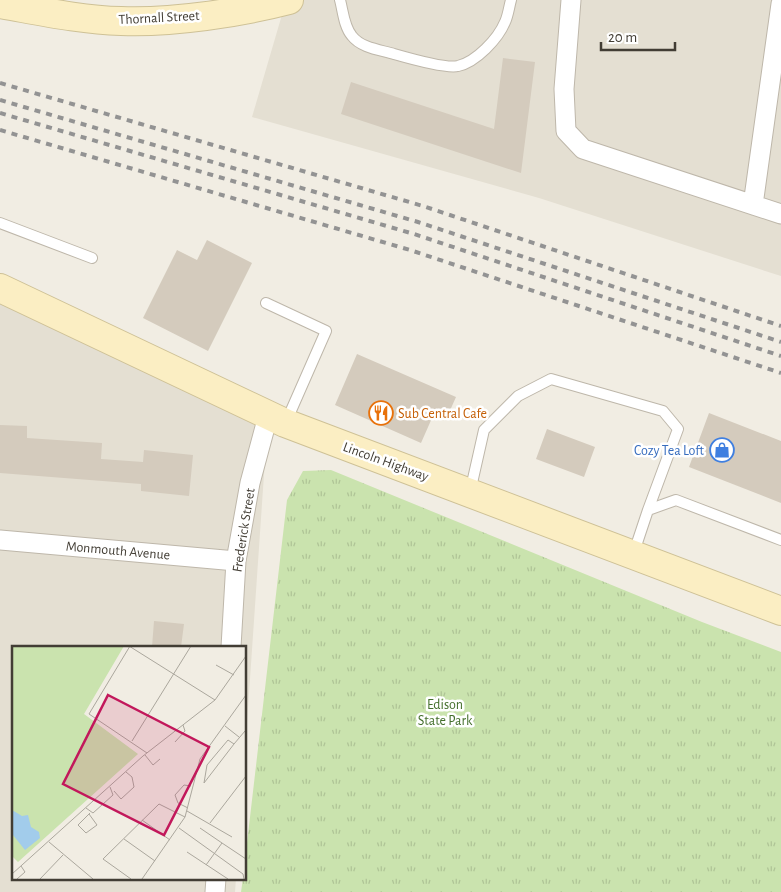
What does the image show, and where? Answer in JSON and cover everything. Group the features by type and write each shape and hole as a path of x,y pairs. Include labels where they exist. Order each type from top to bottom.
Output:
{"main road":[{"name":"Thornall Street","path":"0,4 120,21 147,21 225,12 289,0"},
{"name":"Lincoln Highway","path":"0,288 277,420 781,611"}],"street":[{"path":"571,0 564,90 566,131 584,149 781,214"},
{"path":"753,205 781,4"},
{"name":"Frederick Street","path":"231,646 236,561 250,483 277,420"},
{"name":"Monmouth Avenue","path":"0,540 236,561"}],"lane":[{"path":"340,0 347,26 352,36 360,43 406,57 458,66 479,56 494,40 505,23 511,0"},
{"path":"0,223 92,258"},
{"path":"266,303 326,331 277,420"},
{"path":"470,492 484,430 518,396 551,379 663,411 678,429 633,555"},
{"path":"648,510 676,500 781,540"}],"shaded area":[{"path":"781,0 781,276 539,198 252,117 286,1"},
{"path":"0,288 268,416 246,737 246,646 12,646 12,880 236,880 235,892 0,892"}],"green space":[{"name":"Edison State Park","path":"331,470 702,622 781,652 781,892 241,892 243,880 246,880 246,851 287,500 303,471"}],"building":[{"path":"503,58 535,62 521,173 341,114 351,82 494,129"},
{"path":"207,240 252,263 208,351 143,318 177,250 197,260"},
{"path":"357,354 456,397 448,415 436,409 421,443 335,405"},
{"path":"709,413 781,441 781,503 689,467"},
{"path":"0,425 27,426 27,438 102,443 101,459 143,462 144,450 193,455 189,496 141,491 141,484 0,473"},
{"path":"547,429 595,447 584,477 536,459"},
{"path":"154,621 184,624 181,646 152,646"}],"railway":[{"path":"0,83 423,206 781,326"},
{"path":"0,100 418,222 781,342"},
{"path":"0,113 414,234 781,356"},
{"path":"0,130 410,250 781,373"}],"place":[{"name":"Sub Central Cafe","path":"381,413"},
{"name":"Cozy Tea Loft","path":"722,450"}]}
